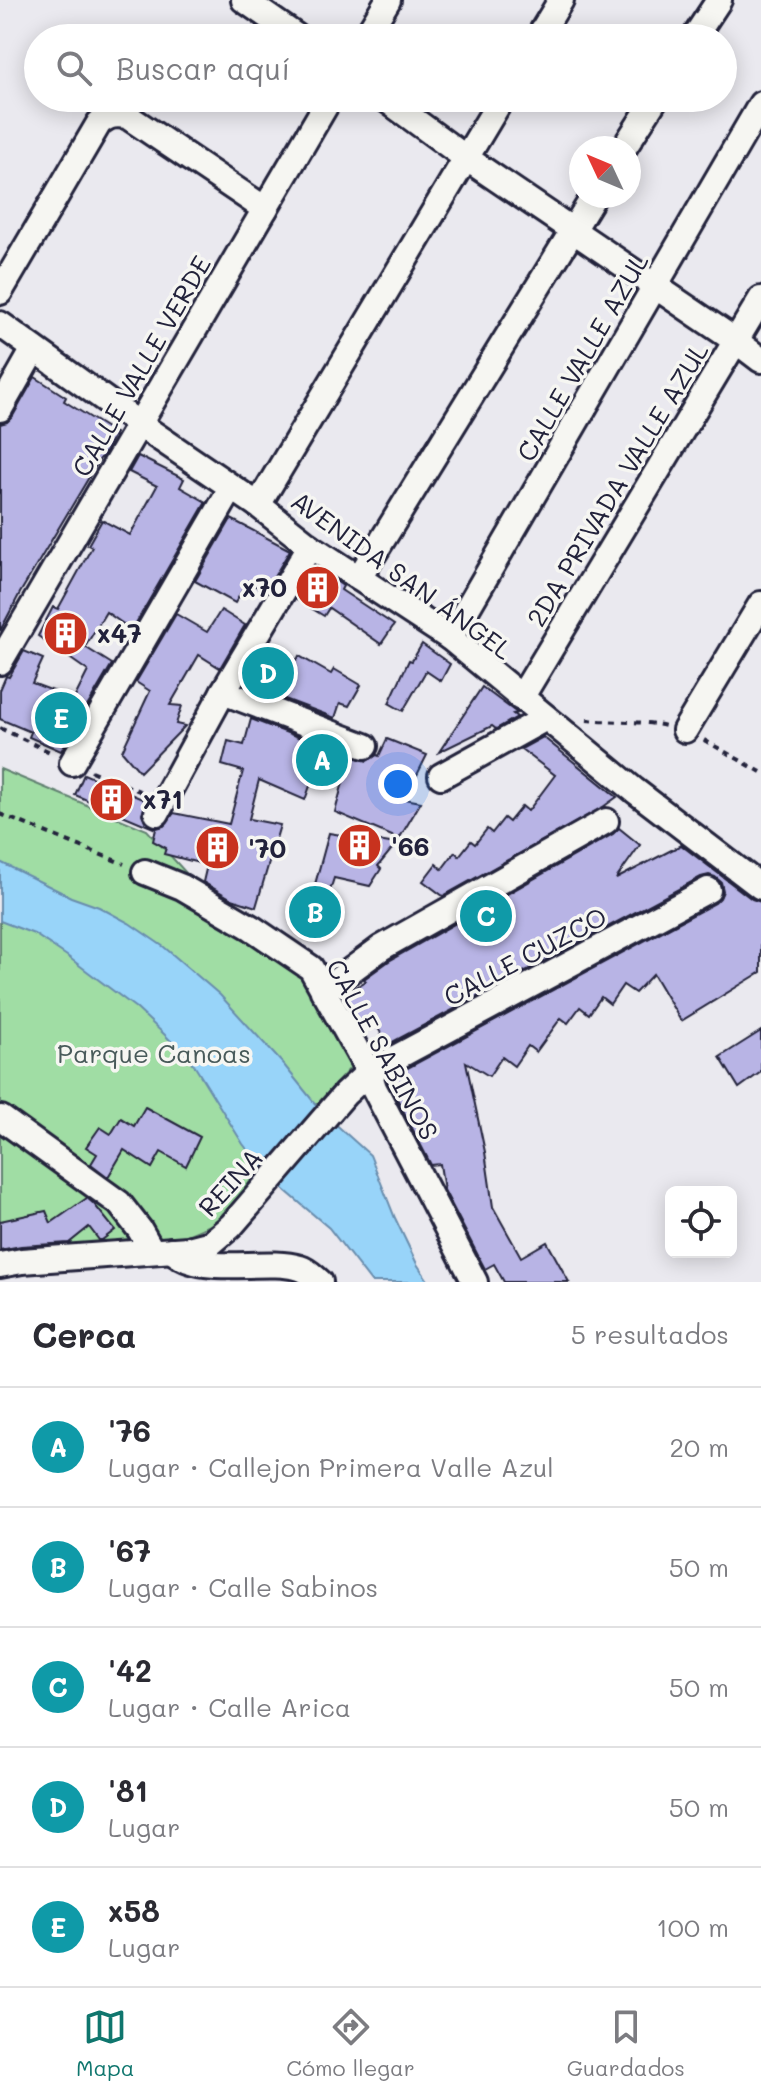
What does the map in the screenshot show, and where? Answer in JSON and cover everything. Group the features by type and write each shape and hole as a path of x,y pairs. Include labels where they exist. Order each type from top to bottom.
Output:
{"street":[{"path":"244,0 279,24"},
{"path":"373,24 388,0"},
{"path":"546,24 561,0"},
{"path":"703,24 719,0"},
{"name":"CALLE VALLE AZUL","path":"450,638 761,104"},
{"name":"CALLE VALLE VERDE","path":"0,662 322,112"},
{"path":"403,112 761,360"},
{"path":"258,505 494,112"},
{"path":"632,136 647,112"},
{"path":"0,292 99,123 106,117 116,114 127,116 265,209"},
{"path":"359,578 586,208"},
{"name":"2DA PRIVADA VALLE AZUL","path":"521,698 761,299"},
{"name":"AVENIDA SAN ÁNGEL","path":"0,324 231,489 258,505 310,546 450,638 634,790 761,887"},
{"path":"0,409 34,349"},
{"path":"72,763 231,489"},
{"path":"157,813 223,692 310,546"},
{"path":"685,730 761,604"},
{"path":"223,692 365,746"},
{"path":"441,776 546,718"},
{"path":"323,991 381,948 606,821"},
{"name":"CALLE SABINOS","path":"145,872 182,887 252,928 311,968 369,1072 374,1088 475,1282"},
{"name":"CALLE CUZCO","path":"369,1072 708,890"},
{"name":"REINA","path":"0,1265 162,1251 211,1243 231,1226 345,1094 369,1072"},
{"path":"1,1118 119,1203 162,1251 203,1264 278,1264 303,1268 320,1282"}],"path":[{"path":"581,720 651,722 685,730 761,772"},
{"path":"0,814 145,872"}],"green space":[{"name":"Parque Canoas","path":"0,769 147,830 207,896 307,977 353,1065 261,1165 241,1195 213,1224 187,1235 134,1246 0,1262"}],"water":[{"path":"0,862 129,923 164,947 220,995 321,1111 370,1155 395,1218 429,1282 371,1282 329,1228 266,1174 243,1144 194,1065 165,1035 136,1008 67,956 34,934 0,921"}],"building":[{"path":"35,377 66,397 64,401 115,433 0,631 0,424 13,416"},
{"path":"138,456 184,479 180,487 206,502 132,630 106,612 85,647 112,664 61,751 29,737 31,732 0,719 0,690 24,651 43,659 32,683 74,699 88,671 38,636 53,607 58,609 92,547 88,545 102,520 130,535 157,486 129,472"},
{"path":"231,519 290,550 265,592 248,581 235,603 195,581"},
{"path":"315,567 343,586 341,590 394,625 381,644 329,608 324,616 296,599"},
{"path":"221,610 245,625 220,668 199,655 170,705 182,706 176,724 185,726 140,772 122,751 150,691 136,682 176,614 207,632"},
{"path":"269,644 331,674 334,669 361,685 349,706 340,703 335,718 245,684"},
{"path":"422,644 450,664 441,681 426,671 403,711 389,703 409,660 412,661"},
{"path":"482,687 517,713 513,714 517,717 439,752"},
{"path":"251,719 324,747 305,800 259,780 249,819 280,825 256,907 232,899 203,882 207,865 164,854 166,848 153,841 156,829 75,795 84,774 147,801 142,814 151,826 164,826 174,813 229,824 243,771 222,765 228,741 244,745"},
{"path":"543,737 617,797 443,896 423,881 436,864 442,869 455,852 459,856 471,841 475,844 487,829 492,833 504,818 509,822 522,806 528,811 555,775 521,749"},
{"path":"387,739 427,755 405,799 421,802 399,839 335,812 350,756 367,761 379,756"},
{"path":"619,828 640,845 616,879 681,845 752,899 761,902 761,972 681,1021 653,974 635,993 623,985 610,1004 601,997 589,1014 580,1007 568,1023 561,1018 536,1052 528,1046 514,1066 502,1057 489,1076 466,1062 493,1207 521,1257 547,1242 569,1282 504,1282 494,1264 485,1269 444,1190 440,1164 431,1165 387,1079 715,903 723,891 721,882 709,875 701,877 387,1045 372,1016 359,1023 343,995 366,981 364,979 389,961"},
{"path":"329,833 396,844 378,866 381,869 370,886 334,878 319,925 305,921"},
{"path":"761,1031 761,1072 739,1088 720,1057"},
{"path":"145,1107 200,1137 186,1166 161,1152 152,1168 124,1150 108,1177 91,1164 97,1154 86,1147 100,1127 111,1134 121,1118 134,1126"},
{"path":"87,1198 115,1230 102,1240 89,1227 69,1243 0,1250 0,1221 46,1211 51,1223"}],"place":[{"name":"x70","path":"318,587"},
{"name":"x47","path":"66,633"},
{"name":"'81","path":"268,673"},
{"name":"x58","path":"61,718"},
{"name":"'76","path":"322,760"},
{"name":"x71","path":"112,799"},
{"name":"'66","path":"360,846"},
{"name":"'70","path":"217,848"},
{"name":"'67","path":"315,912"},
{"name":"'42","path":"486,916"}]}
